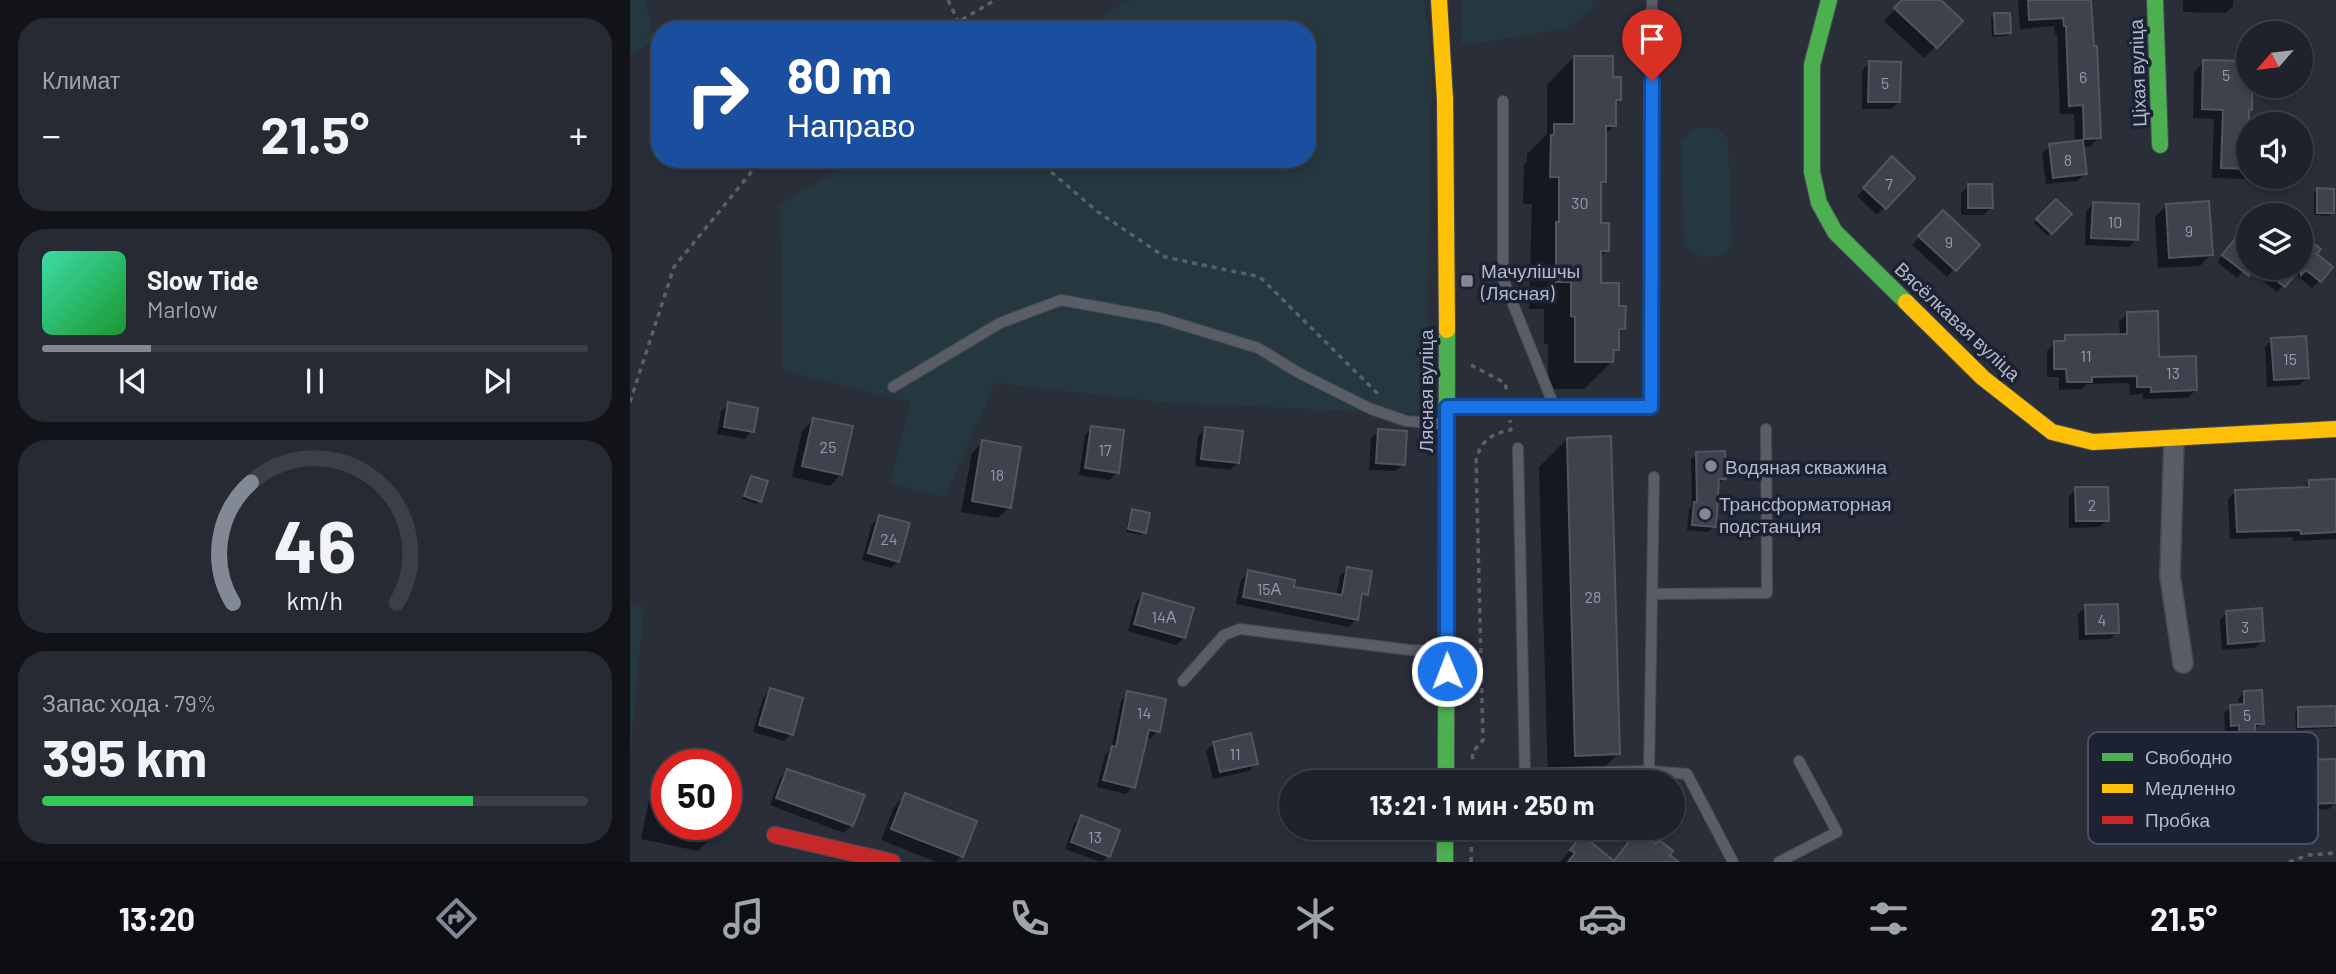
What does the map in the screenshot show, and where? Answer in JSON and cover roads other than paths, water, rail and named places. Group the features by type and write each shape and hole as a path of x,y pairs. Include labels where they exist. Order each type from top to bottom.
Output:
{"street":[{"name":"Лясная вуліца","path":"1439,0 1443,71 1446,770"},
{"name":"Вясёлкавая вуліца","path":"1829,0 1812,65 1812,172 1819,203 1835,232 1983,377 2052,432 2093,442 2336,429"},
{"name":"Ціхая вуліца","path":"2155,0 2160,145"},
{"path":"2174,439 2171,576 2183,663"},
{"path":"775,835 892,862"},
{"path":"1445,840 1445,862"}],"lane":[{"path":"892,387 1000,323 1061,300 1160,318 1258,348 1299,373 1371,409 1406,421 1554,406 1651,407 1652,0"},
{"path":"1503,101 1503,279 1554,406"},
{"path":"1652,594 1767,593 1766,429"},
{"path":"1518,448 1525,770"},
{"path":"1649,770 1654,477"},
{"path":"1182,681 1224,635 1240,629 1410,650 1446,651"},
{"path":"1779,862 1838,832 1799,761"},
{"path":"1685,774 1732,862"}],"place":[{"name":"Мачулішчы (Лясная)","path":"1467,281"},
{"name":"Водяная скважина","path":"1711,466"},
{"name":"Трансформаторная подстанция","path":"1705,514"}]}
